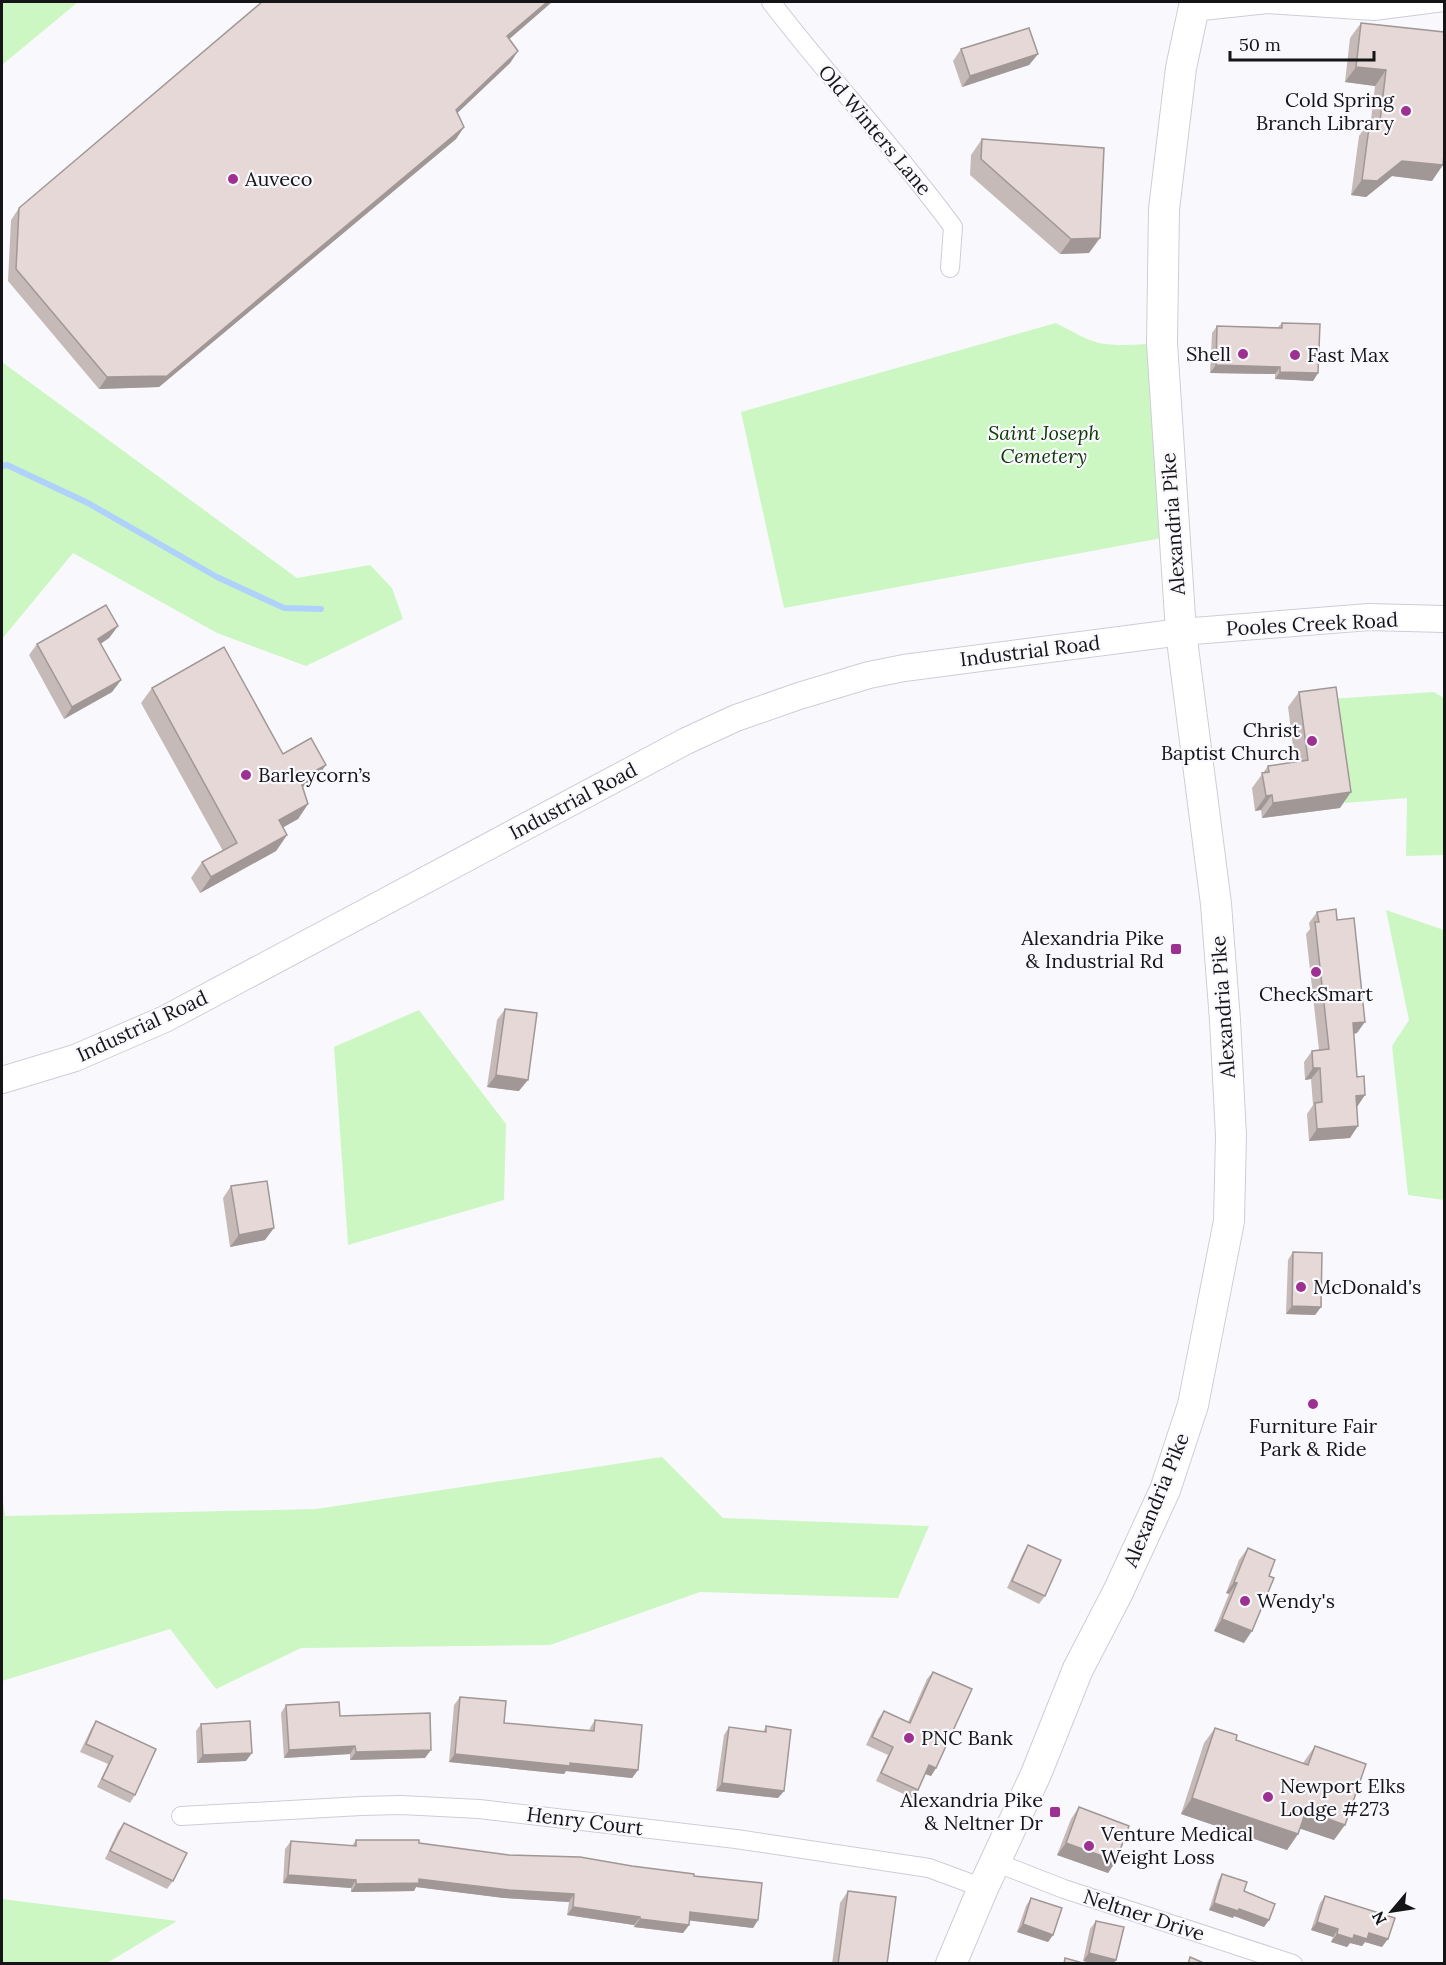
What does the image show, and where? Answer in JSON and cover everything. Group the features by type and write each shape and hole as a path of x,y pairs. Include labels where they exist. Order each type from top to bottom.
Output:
{"highway":[{"name":"Alexandria Pike","path":"951,1964 1036,1774 1078,1669 1118,1592 1165,1490 1193,1405 1229,1221 1231,1136 1226,1020 1218,927 1180,632 1162,343 1164,209 1181,68 1194,7"}],"main road":[{"name":"Pooles Creek Road","path":"1180,632 1369,617 1444,619"},
{"name":"Industrial Road","path":"2,1080 75,1058 165,1019 627,771 736,718 818,689 869,675 947,662 1180,632"}],"street":[{"name":"Old Winters Lane","path":"771,2 809,52 931,196 953,227 950,268"},
{"path":"1194,7 1267,3 1374,11 1444,2"},
{"name":"Henry Court","path":"181,1816 401,1805 479,1809 736,1839 989,1875"},
{"name":"Neltner Drive","path":"989,1875 1064,1889 1293,1964"}],"green space":[{"path":"2,2 78,2 2,65"},
{"name":"Saint Joseph Cemetery","path":"1056,323 1099,343 1123,345 1162,343 1173,536 784,608 741,412"},
{"path":"2,362 297,578 370,565 392,588 403,619 306,666 217,633 73,553 2,639"},
{"path":"1434,692 1444,698 1444,855 1406,856 1407,798 1345,803 1329,699"},
{"path":"1386,910 1444,930 1444,1200 1408,1195 1392,1046 1409,1020"},
{"path":"419,1010 506,1124 504,1200 348,1245 334,1047"},
{"path":"662,1457 723,1518 929,1526 898,1598 700,1592 550,1645 301,1648 216,1689 170,1629 2,1681 2,1494 5,1516 316,1509"},
{"path":"2,1899 177,1921 107,1963 2,1963"}],"building":[{"name":"Auveco","path":"262,2 547,2 507,36 518,51 456,110 464,127 167,376 107,377 16,269 19,208"},
{"name":"Cold Spring Branch Library","path":"1361,23 1444,32 1443,165 1402,161 1377,181 1362,180 1370,120 1380,121 1386,70 1356,67"},
{"path":"1029,28 1038,54 970,76 961,49"},
{"path":"982,139 1104,148 1100,238 1071,239 981,159"},
{"path":"1282,323 1320,324 1318,373 1280,372 1280,367 1216,365 1217,326 1282,328"},
{"path":"106,605 118,626 98,639 121,680 72,707 37,644"},
{"name":"Barleycorn’s","path":"224,647 283,754 311,738 326,765 300,779 308,804 279,820 287,835 211,877 202,862 237,843 152,688"},
{"name":"Christ Baptist Church","path":"1336,687 1351,792 1273,803 1272,795 1266,796 1262,773 1269,772 1268,766 1308,760 1299,692"},
{"path":"1336,909 1337,920 1354,918 1365,1022 1353,1023 1357,1077 1364,1076 1365,1095 1356,1096 1358,1126 1317,1129 1315,1103 1322,1102 1320,1068 1313,1068 1312,1051 1329,1049 1315,922 1319,922 1317,912"},
{"path":"505,1009 537,1013 528,1080 496,1075"},
{"path":"267,1181 274,1228 239,1235 231,1186"},
{"name":"McDonald's","path":"1293,1252 1322,1253 1321,1307 1292,1306"},
{"path":"1028,1545 1061,1560 1045,1596 1012,1581"},
{"name":"Wendy's","path":"1248,1548 1275,1560 1269,1576 1274,1578 1252,1631 1222,1619"},
{"name":"PNC Bank","path":"933,1672 972,1689 936,1768 929,1765 918,1790 881,1773 893,1747 872,1737 884,1711 910,1723"},
{"path":"460,1697 506,1701 504,1723 594,1731 595,1720 642,1725 638,1770 570,1763 570,1766 455,1754"},
{"path":"339,1702 340,1716 430,1713 431,1750 356,1752 355,1746 289,1750 286,1705"},
{"path":"96,1721 156,1749 135,1795 102,1779 113,1756 86,1744"},
{"path":"250,1721 252,1753 203,1755 201,1724"},
{"path":"766,1726 791,1730 784,1791 722,1783 729,1727 766,1732"},
{"name":"Newport Elks Lodge #273","path":"1215,1728 1237,1735 1236,1740 1308,1765 1315,1746 1366,1764 1345,1825 1306,1811 1298,1834 1192,1798"},
{"path":"1079,1807 1129,1826 1116,1861 1066,1843"},
{"path":"124,1823 187,1853 173,1881 110,1851"},
{"path":"356,1840 419,1840 419,1843 509,1855 580,1857 694,1874 694,1876 762,1883 758,1920 690,1912 689,1925 573,1907 574,1894 509,1890 419,1879 419,1883 356,1884 356,1880 288,1875 291,1841 356,1846"},
{"path":"1222,1874 1247,1882 1244,1891 1275,1904 1269,1920 1214,1903"},
{"path":"848,1891 896,1897 887,1964 838,1964"},
{"path":"1325,1896 1395,1918 1388,1939 1369,1933 1367,1939 1354,1935 1353,1939 1337,1934 1338,1929 1317,1922"},
{"path":"1031,1898 1062,1908 1053,1935 1023,1924"},
{"path":"1096,1921 1124,1927 1116,1960 1089,1953"},
{"path":"1190,1957 1206,1964 1188,1964"},
{"path":"1065,1958 1083,1963 1083,1964 1064,1964"}],"waterway":[{"path":"2,466 7,465 88,503 217,577 284,608 321,609"}],"place":[{"name":"Cold Spring Branch Library","path":"1406,111"},
{"name":"Auveco","path":"233,179"},
{"name":"Shell","path":"1243,354"},
{"name":"Fast Max","path":"1295,355"},
{"name":"Christ Baptist Church","path":"1312,741"},
{"name":"Barleycorn’s","path":"246,775"},
{"name":"Alexandria Pike & Industrial Rd","path":"1176,949"},
{"name":"CheckSmart","path":"1316,972"},
{"name":"McDonald's","path":"1301,1287"},
{"name":"Furniture Fair Park & Ride","path":"1313,1404"},
{"name":"Wendy's","path":"1245,1601"},
{"name":"PNC Bank","path":"909,1738"},
{"name":"Newport Elks Lodge #273","path":"1268,1797"},
{"name":"Alexandria Pike & Neltner Dr","path":"1055,1812"},
{"name":"Venture Medical Weight Loss","path":"1089,1846"}]}
